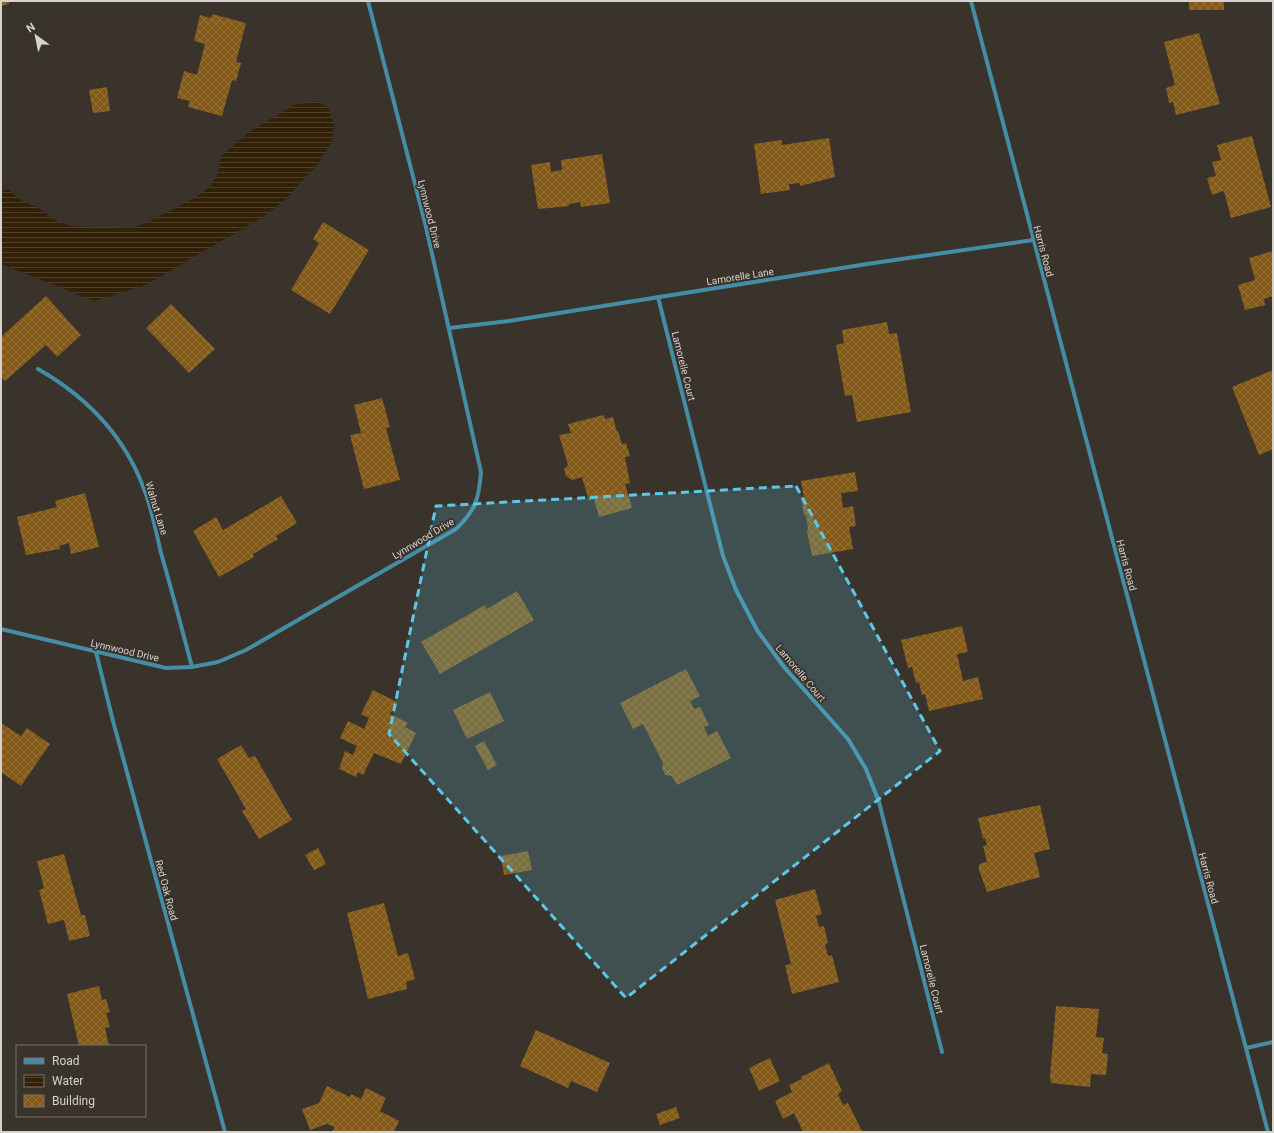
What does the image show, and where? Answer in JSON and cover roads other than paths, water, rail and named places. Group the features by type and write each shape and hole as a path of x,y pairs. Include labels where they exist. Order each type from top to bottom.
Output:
{"street":[{"name":"Lynnwood Drive","path":"1,629 166,668 192,667 218,662 246,650 456,529 473,509 480,491 481,472 426,227 368,1"},
{"name":"Harris Road","path":"971,1 1268,1132"},
{"name":"Lamorelle Lane","path":"449,328 509,321 874,263 1033,240"},
{"name":"Lamorelle Court","path":"658,297 723,556 736,590 757,630 784,667 848,739 866,769 879,802 942,1052"},
{"name":"Walnut Lane","path":"38,369 56,379 88,404 107,424 126,452 144,489 192,667"},
{"name":"Red Oak Road","path":"96,652 113,721 225,1132"},
{"path":"1246,1048 1273,1042"}],"water":[{"path":"316,101 328,107 334,125 332,141 319,163 283,202 261,218 146,285 94,301 1,264 1,191 9,189 18,199 38,208 59,222 72,226 132,228 144,224 193,199 211,186 218,173 221,156 249,132 294,105"}]}
